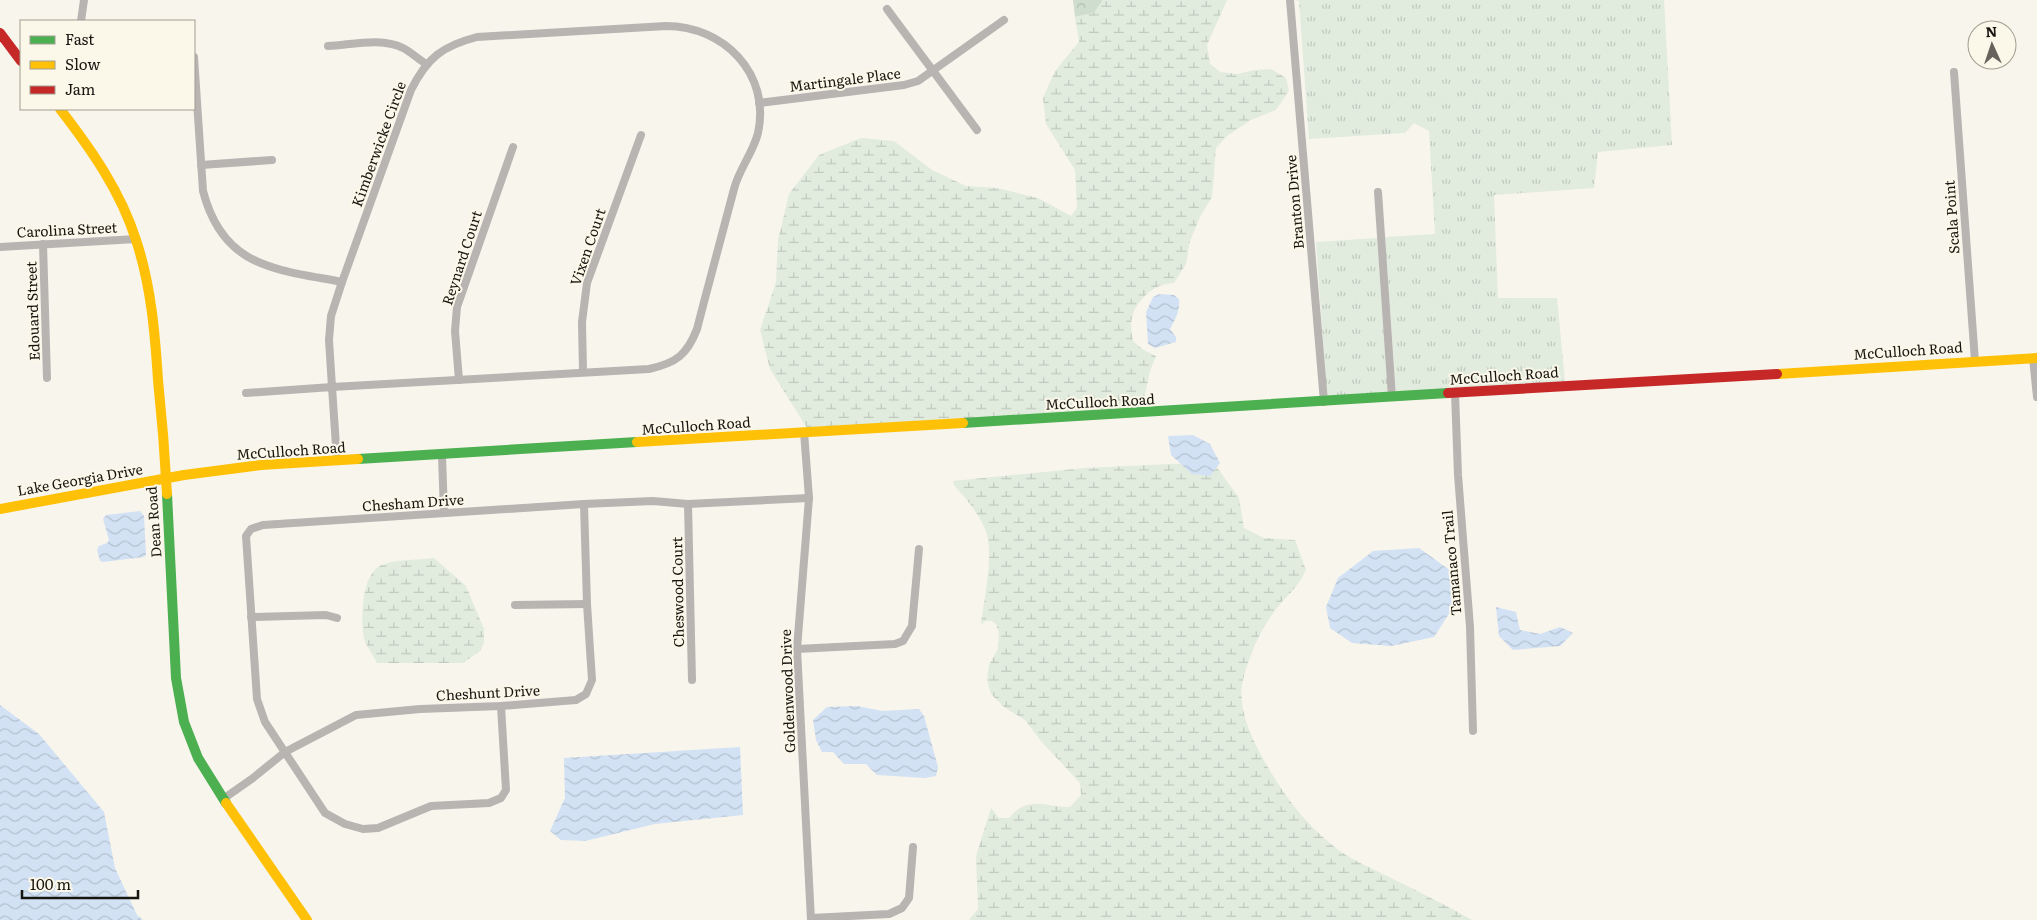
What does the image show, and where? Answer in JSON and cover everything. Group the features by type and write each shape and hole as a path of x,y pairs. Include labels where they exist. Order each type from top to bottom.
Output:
{"street":[{"path":"81,20 84,0"},
{"name":"Branton Drive","path":"1290,0 1324,402"},
{"path":"887,9 977,130"},
{"name":"Martingale Place","path":"760,103 904,85 918,81 1004,20"},
{"name":"Kimberwicke Circle","path":"679,26 697,29 712,35 726,44 738,56 753,81 760,103 756,139 735,184 697,329 691,344 676,360 663,366 649,369 332,387 329,340 332,316 342,282 411,90 426,64 451,46 477,37 679,26"},
{"path":"0,33 20,60"},
{"path":"328,46 382,43 393,45 404,48 426,64"},
{"path":"195,72 204,191 208,208 215,224 238,252 259,264 342,282"},
{"name":"Scala Point","path":"1954,72 1975,361"},
{"name":"Dean Road","path":"61,110 87,144 108,178 136,239 146,276 152,308 166,479 175,667 184,722 194,750 223,799 308,920"},
{"name":"Vixen Court","path":"583,372 582,322 587,283 641,134"},
{"name":"Reynard Court","path":"459,380 455,331 457,307 513,147"},
{"path":"201,165 272,160"},
{"path":"1378,192 1392,398"},
{"name":"Carolina Street","path":"0,247 136,239"},
{"name":"Edouard Street","path":"43,244 47,378"},
{"path":"2035,358 2037,397"},
{"name":"McCulloch Road","path":"166,479 214,470 337,461 2035,358"},
{"path":"246,393 332,387 337,461"},
{"name":"Tamanaco Trail","path":"1455,393 1458,476 1470,627 1474,731"},
{"name":"Goldenwood Drive","path":"804,432 808,498 797,649 811,919"},
{"path":"442,456 444,513"},
{"name":"Lake Georgia Drive","path":"0,509 166,479"},
{"name":"Chesham Drive","path":"501,706 506,790 501,798 488,803 431,806 378,828 363,829 345,824 325,813 265,722 257,699 245,545 246,536 251,529 263,526 444,513 653,501 688,504 808,498"},
{"name":"Cheshunt Drive","path":"223,799 285,752 356,715 420,708 501,706 576,700 586,694 592,680 587,604 584,504"},
{"name":"Cheswood Court","path":"688,504 692,680"},
{"path":"797,649 895,644 903,641 912,626 919,549"},
{"path":"515,605 587,604"},
{"path":"251,617 326,615 336,618"},
{"path":"811,919 889,914 902,908 909,898 913,847"}],"green space":[{"path":"1073,0 1103,0 1094,13 1075,17"},
{"path":"1103,0 1227,0 1207,45 1210,64 1220,72 1237,74 1271,69 1286,78 1289,91 1276,110 1251,120 1227,136 1216,148 1212,197 1200,217 1190,241 1186,264 1174,283 1160,286 1148,293 1134,310 1131,323 1133,341 1142,349 1156,356 1150,371 1142,409 807,428 770,369 760,330 776,282 778,240 789,194 819,155 861,138 894,141 932,170 966,186 997,188 1038,198 1071,216 1077,208 1075,170 1046,124 1043,98 1055,71 1079,42 1075,17 1094,13"},
{"path":"1294,0 1664,0 1672,145 1598,152 1594,188 1494,195 1498,298 1557,298 1565,382 1396,393 1385,237 1435,234 1429,131 1414,123 1405,133 1309,139 1299,1"},
{"path":"1377,238 1388,393 1327,398 1316,242"},
{"path":"1191,463 1216,466 1239,498 1244,528 1264,538 1295,540 1306,570 1299,583 1278,606 1259,636 1243,680 1242,699 1245,718 1260,753 1274,778 1300,814 1339,850 1360,863 1472,920 969,920 978,909 976,856 991,808 999,818 1009,818 1018,809 1028,805 1040,804 1070,807 1081,795 1080,783 1041,741 1025,720 1004,707 991,694 987,680 989,665 998,649 999,633 996,624 992,621 986,621 981,624 988,575 988,538 979,517 954,485 953,481 1085,468"},
{"path":"434,558 466,586 484,629 484,643 480,651 463,663 377,663 365,641 363,631 363,601 372,574 377,568 388,563"}],"water":[{"path":"1160,294 1174,295 1179,299 1177,314 1170,329 1176,337 1176,342 1155,348 1148,344 1146,312 1153,297"},
{"path":"1193,435 1210,444 1220,463 1210,476 1192,474 1171,455 1168,436"},
{"path":"140,511 144,516 146,555 144,557 100,561 97,550 99,546 107,543 109,540 103,519 106,515"},
{"path":"1419,548 1451,571 1454,606 1434,637 1391,646 1352,643 1330,628 1326,607 1338,578 1373,551"},
{"path":"1496,607 1516,612 1520,630 1540,634 1560,627 1573,633 1560,646 1513,650 1499,636"},
{"path":"0,705 39,734 104,812 115,868 137,915 143,920 0,920"},
{"path":"857,706 882,711 919,709 924,716 938,767 936,776 925,778 877,775 866,764 844,764 833,752 822,752 816,740 813,720 827,707"},
{"path":"740,747 743,815 655,824 585,841 561,840 550,831 565,798 564,758"}],"traffic: fast":[{"path":"963,423 1448,393"},
{"path":"358,459 637,442"},
{"path":"167,494 176,678 184,722 198,758 226,803"}],"traffic: slow":[{"path":"61,110 94,155 114,188 130,222 141,257 154,327 167,494"},
{"path":"1777,374 2037,358"},
{"path":"637,442 963,423"},
{"path":"0,509 184,475 261,465 358,459"},
{"path":"226,803 307,920"}],"traffic: jam":[{"path":"0,33 20,60"},
{"path":"1448,393 1777,374"}]}
